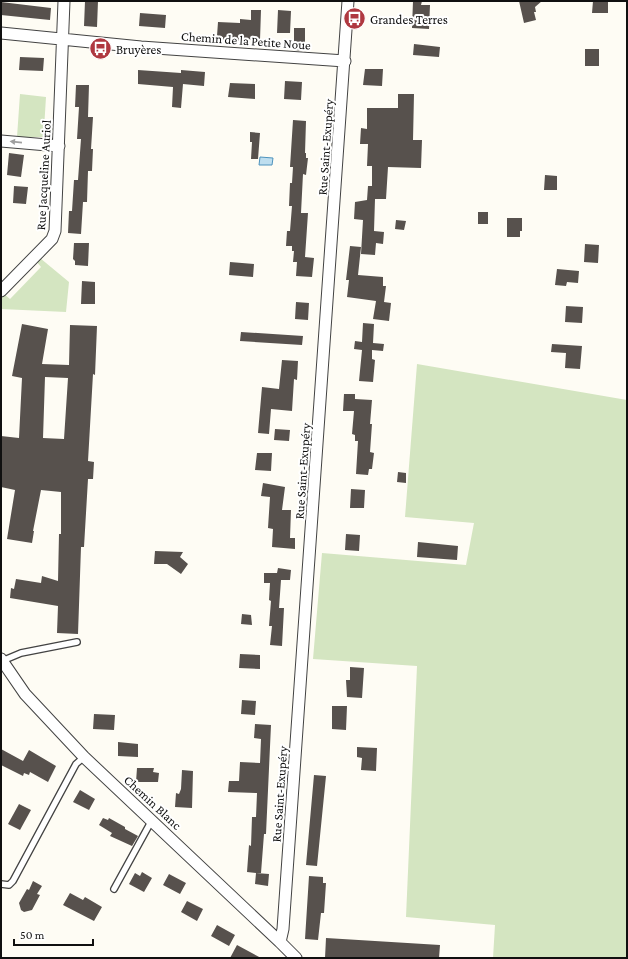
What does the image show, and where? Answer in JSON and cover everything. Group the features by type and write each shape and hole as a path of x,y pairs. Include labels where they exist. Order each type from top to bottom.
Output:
{"street":[{"name":"Rue Jacqueline Auriol","path":"1,291 52,239 55,231 64,1"},
{"name":"Rue Saint-Exupéry","path":"280,942 284,921 348,1"},
{"name":"Chemin de la Petite Noue","path":"1,32 141,47 345,61"},
{"path":"1,141 59,146"},
{"name":"Chemin Blanc","path":"2,660 25,694 84,757 296,958"}],"lane":[{"path":"2,660 21,653 77,642"},
{"path":"1,884 9,885 13,881 76,764 84,757"},
{"path":"114,889 152,820"}],"green space":[{"path":"20,94 46,97 44,129 54,129 50,135 46,137 17,137"},
{"path":"40,258 69,282 66,312 1,309 1,297 4,294 10,299 41,267 36,261"},
{"path":"417,364 627,400 627,958 493,958 495,925 406,917 417,666 313,659 322,553 466,565 474,523 405,517"}],"water":[{"path":"260,157 273,158 272,165 259,165"}],"building":[{"path":"85,1 98,1 97,27 84,26"},
{"path":"413,1 422,1 421,5 430,5 429,29 412,28"},
{"path":"519,1 542,1 535,7 536,12 534,12 536,20 524,23"},
{"path":"593,1 608,1 608,13 592,13"},
{"path":"1,2 51,8 50,20 1,15"},
{"path":"251,10 261,10 260,40 223,40 223,37 217,36 218,22 240,23 240,19 251,20"},
{"path":"278,10 291,11 290,33 277,33"},
{"path":"140,13 166,15 165,28 139,26"},
{"path":"294,28 305,28 305,51 294,50"},
{"path":"414,44 440,47 439,57 413,55"},
{"path":"585,49 599,49 599,66 585,66"},
{"path":"20,57 44,58 43,71 19,70"},
{"path":"365,69 383,69 382,86 363,85"},
{"path":"138,70 181,73 181,70 205,72 204,86 183,84 181,108 172,107 173,87 138,84"},
{"path":"285,81 302,82 301,100 284,99"},
{"path":"230,83 255,84 255,99 228,97"},
{"path":"76,85 89,85 88,117 93,117 91,149 93,149 92,171 88,171 87,202 83,202 81,234 68,233 69,211 72,211 74,180 78,180 81,139 77,139 79,107 75,107"},
{"path":"398,94 414,94 413,140 422,140 421,168 388,167 386,199 375,199 374,231 384,232 383,244 376,243 375,255 361,254 363,220 354,219 355,202 367,200 368,186 372,186 372,166 367,166 368,144 360,144 361,128 367,129 367,108 398,108"},
{"path":"293,120 306,121 305,153 306,158 308,158 306,175 303,174 301,213 308,213 305,257 314,258 312,277 296,276 297,262 293,262 294,251 292,251 292,246 286,246 287,231 290,231 292,206 289,206 290,183 292,183 293,167 290,167"},
{"path":"250,132 260,133 258,159 251,159 252,142 250,142"},
{"path":"9,153 24,155 21,177 7,175"},
{"path":"545,175 557,176 557,190 544,190"},
{"path":"14,186 28,187 26,204 13,203"},
{"path":"478,212 488,212 488,224 478,224"},
{"path":"507,218 522,218 522,231 520,231 520,237 507,237"},
{"path":"396,220 406,221 404,230 395,229"},
{"path":"74,243 89,243 88,266 75,265 75,261 73,259"},
{"path":"585,244 599,245 598,263 584,262"},
{"path":"350,246 361,247 358,275 383,277 383,286 386,286 384,302 391,303 389,321 373,319 376,301 347,297 349,280 346,280"},
{"path":"230,262 254,264 253,277 229,275"},
{"path":"557,269 579,271 578,283 567,282 566,286 555,285"},
{"path":"82,281 95,282 95,304 81,304"},
{"path":"296,302 309,303 308,320 295,319"},
{"path":"566,306 583,307 582,323 565,322"},
{"path":"363,323 374,324 373,343 384,344 383,351 372,350 372,359 375,360 373,382 359,381 362,350 354,349 355,341 362,342"},
{"path":"22,324 48,329 42,364 69,365 70,325 97,326 95,375 93,374 88,461 94,462 93,479 88,479 84,547 81,547 78,634 57,633 58,606 10,598 11,588 14,589 16,579 41,583 42,576 58,581 59,534 61,534 61,492 41,490 32,543 7,539 15,490 1,487 1,436 19,438 22,378 12,376","holes":["45,377 68,378 64,439 43,438"]},
{"path":"241,332 303,336 302,345 240,341"},
{"path":"552,344 582,346 580,369 565,368 566,353 551,352"},
{"path":"282,360 298,361 297,380 294,379 292,411 271,409 269,434 258,433 262,387 279,389"},
{"path":"344,394 355,394 355,399 372,400 370,452 374,453 372,469 369,469 368,475 356,474 358,441 355,441 355,435 352,434 354,411 343,411"},
{"path":"275,429 290,430 289,441 274,440"},
{"path":"257,453 272,453 271,471 255,470"},
{"path":"398,472 406,473 406,483 397,482"},
{"path":"263,483 285,487 282,510 291,510 290,538 295,538 295,549 272,547 273,529 268,528 270,497 261,496"},
{"path":"351,489 365,490 364,508 350,508"},
{"path":"346,534 360,535 359,551 345,550"},
{"path":"418,542 458,546 457,560 417,557"},
{"path":"155,551 183,552 180,557 188,564 181,574 167,564 154,564"},
{"path":"278,568 291,570 290,580 281,580 279,608 284,608 282,646 270,645 272,626 269,626 271,601 269,600 270,583 264,583 264,573 277,573"},
{"path":"242,614 251,615 252,625 241,624"},
{"path":"240,654 260,655 260,669 239,668"},
{"path":"350,667 364,668 362,698 347,697 346,680 350,680"},
{"path":"242,700 256,701 255,715 241,714"},
{"path":"332,706 347,706 346,730 332,729"},
{"path":"94,714 115,715 114,730 93,729"},
{"path":"255,724 271,725 266,834 264,834 261,873 247,872 249,845 251,846 252,817 256,817 257,793 228,792 229,781 239,781 240,762 260,763 261,739 254,738"},
{"path":"118,742 138,744 138,757 118,756"},
{"path":"357,747 377,748 376,771 361,770 362,758 357,757"},
{"path":"1,749 23,761 29,750 56,766 48,782 30,772 29,775 24,773 23,776 1,765"},
{"path":"137,768 154,768 153,772 159,773 158,782 136,782"},
{"path":"182,770 193,771 192,808 175,807 176,793 179,794 181,789"},
{"path":"314,775 326,776 317,866 306,865"},
{"path":"80,790 95,799 89,810 73,802"},
{"path":"19,804 31,810 20,830 8,824"},
{"path":"103,818 108,820 109,818 138,836 132,846 110,836 112,833 99,825"},
{"path":"142,872 152,878 144,892 129,884 135,873 140,876"},
{"path":"256,873 269,874 268,886 255,884"},
{"path":"169,874 186,883 180,894 163,885"},
{"path":"309,876 323,877 323,883 326,883 324,913 321,913 318,940 305,939"},
{"path":"33,881 42,886 37,894 40,895 32,910 24,912 21,910 19,903 27,889 29,890"},
{"path":"70,893 83,900 85,897 102,907 94,921 63,905"},
{"path":"187,901 203,909 197,921 181,912"},
{"path":"217,925 235,935 229,946 211,936"},
{"path":"326,938 440,945 439,958 325,958"},
{"path":"237,945 261,958 230,958"}],"place":[{"name":"Grandes Terres","path":"355,19"},
{"name":"Bruyères","path":"100,49"}]}
